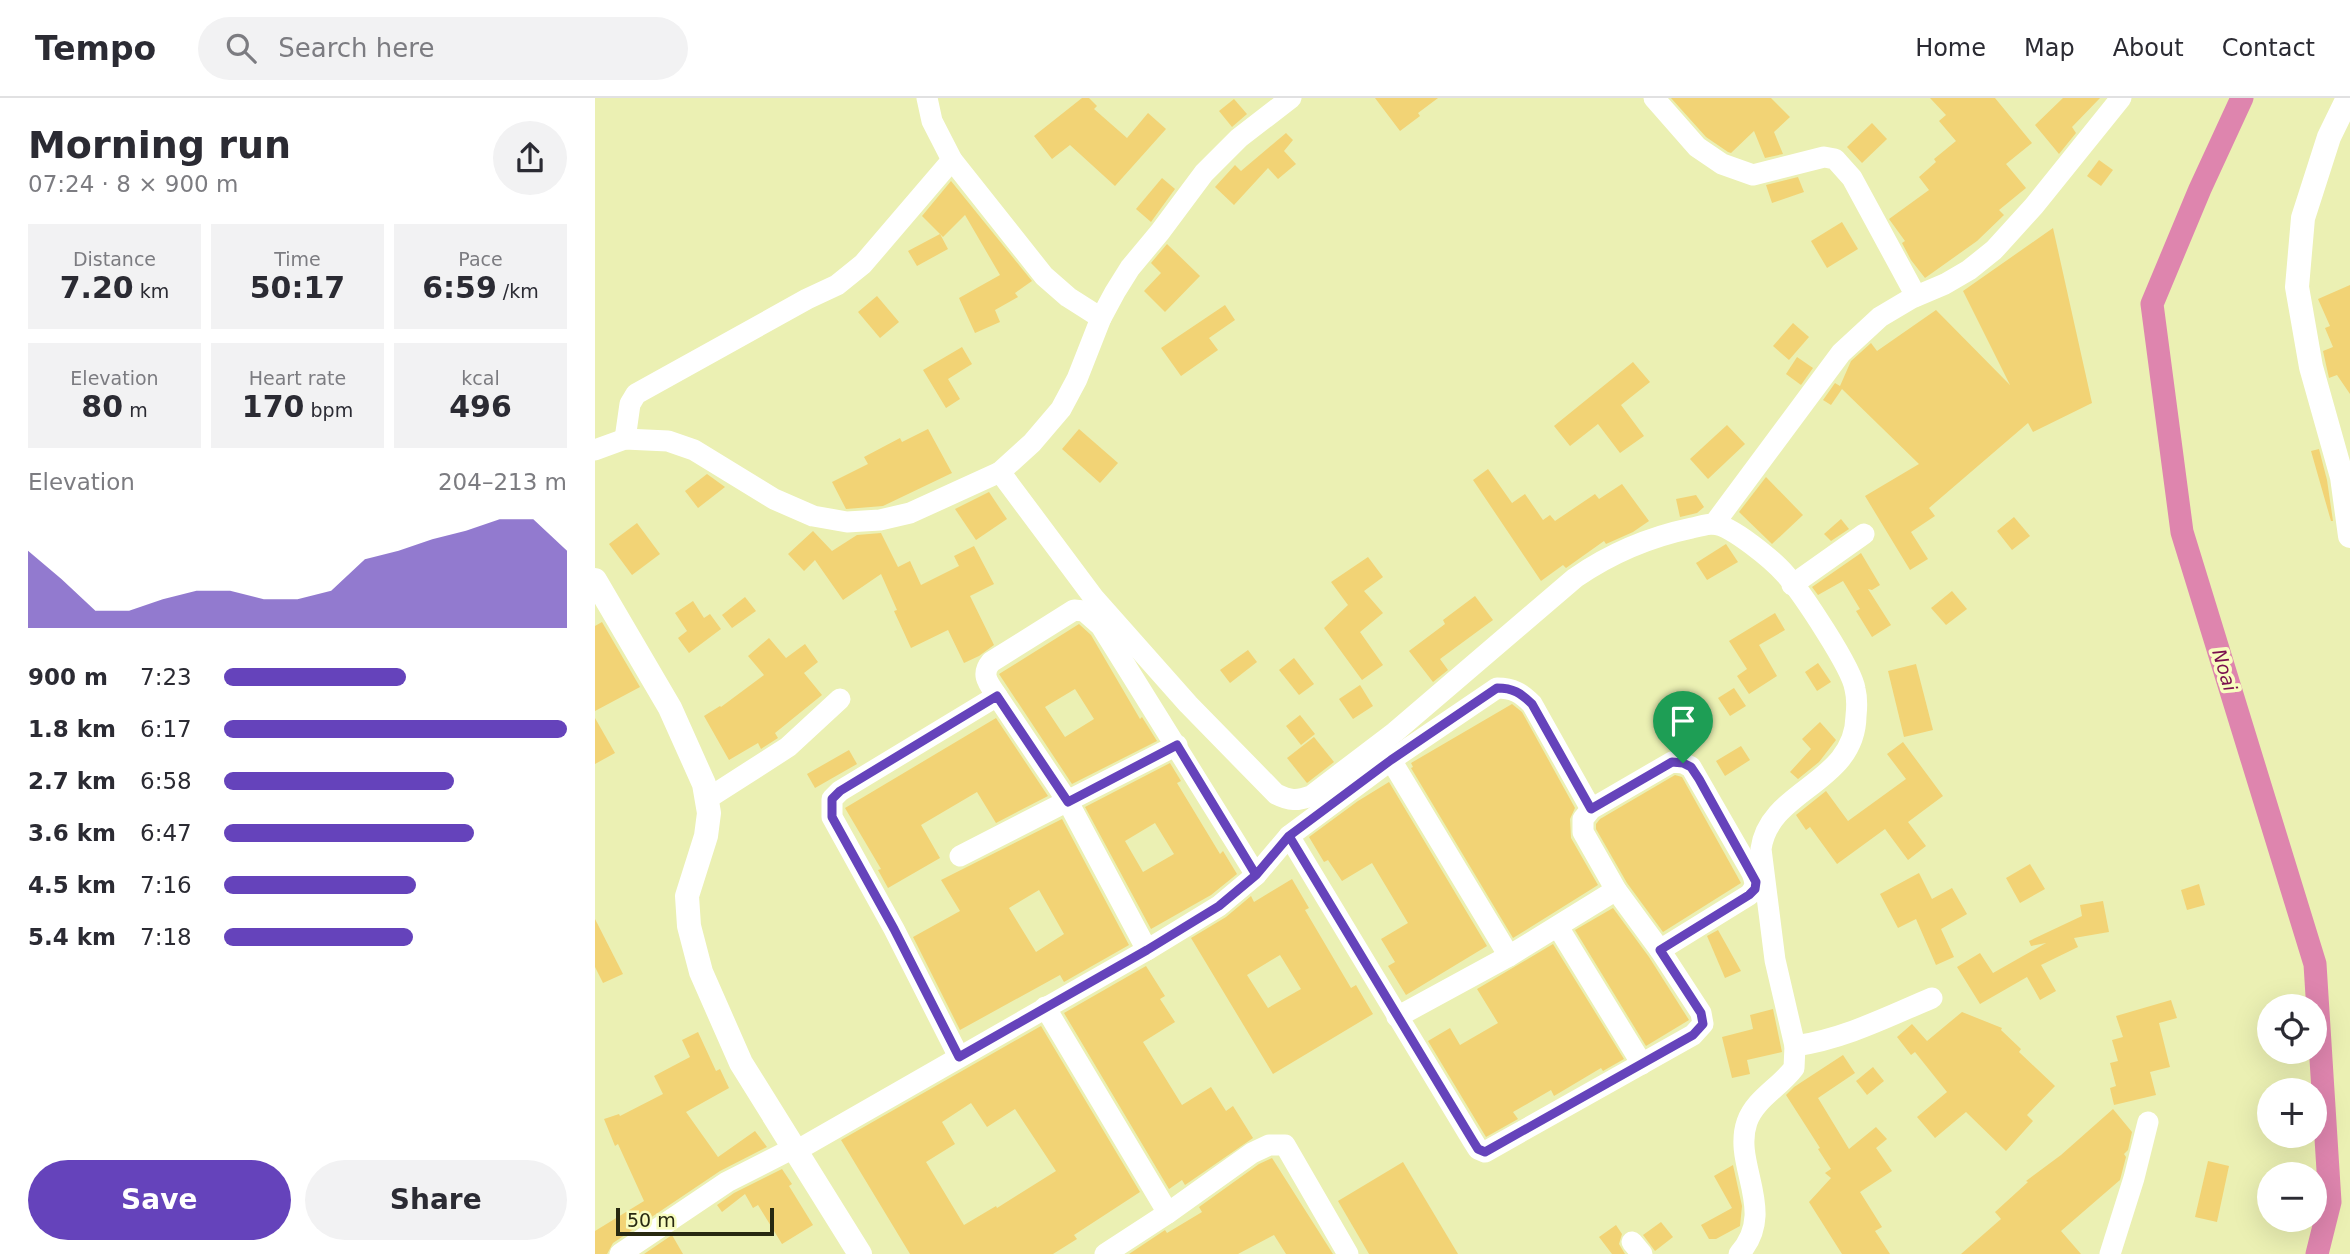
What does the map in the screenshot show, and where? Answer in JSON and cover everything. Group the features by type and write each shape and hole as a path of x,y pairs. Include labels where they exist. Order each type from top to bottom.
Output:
{"street":[{"path":"927,98 932,121 952,160 1044,276 1068,297 1101,318"},
{"path":"595,450 625,439 668,441 694,450 774,499 813,516 847,522 880,520 909,513 999,472 1032,443 1061,409 1077,379 1101,318 1130,268 1204,173 1239,138 1291,98"},
{"path":"1654,98 1697,147 1722,164 1753,175 1824,157 1835,159 1852,178 1916,296"},
{"path":"1714,524 1818,380 1841,353 1880,317 1969,270 1994,250 2034,206 2122,98"},
{"path":"2349,98 2329,137 2303,218 2297,287 2311,367 2342,477 2350,536"},
{"path":"625,439 630,404 636,394 837,285 863,264 952,160"},
{"path":"999,472 1094,598 1188,704 1276,794 1296,801 1311,796 1395,732 1575,578 1594,564 1634,544 1675,531 1714,524 1748,541 1786,575 1839,653 1855,687 1857,718 1853,741 1833,769 1781,811 1767,826 1763,836 1761,849 1775,960 1795,1046 1794,1068 1758,1104 1747,1122 1745,1141 1756,1213 1750,1238 1739,1254"},
{"path":"1792,585 1864,534"},
{"path":"595,580 670,708 704,785 709,813 706,836 687,896 689,926 701,972 741,1063 860,1254"},
{"path":"1147,950 1068,802 985,677 985,668 991,662 1074,610 1084,611 1101,626 1256,875"},
{"path":"620,1254 727,1182 793,1150 959,1057 1219,906 1256,875 1289,836 1391,760 1497,688 1510,688 1532,704 1591,809"},
{"path":"959,1057 894,929 832,817 832,799 840,791 997,696"},
{"path":"707,799 788,747 840,699"},
{"path":"960,856 1177,745"},
{"path":"1391,760 1509,956"},
{"path":"1289,836 1473,1141 1478,1149 1485,1152 1693,1035 1703,1024 1701,1013 1616,890 1583,832 1583,820 1591,809 1672,762 1683,763 1691,767 1699,779 1756,882 1755,889 1749,895 1660,950"},
{"path":"1397,1017 1509,956 1616,890"},
{"path":"1558,927 1642,1064"},
{"path":"1795,1046 1841,1036 1932,998"},
{"path":"1045,1007 1168,1213"},
{"path":"2110,1254 2148,1122"},
{"path":"1117,1251 1252,1153 1269,1144 1285,1145 1348,1254"}],"building":[{"path":"1082,98 1089,98 1097,106 1094,109 1127,138 1148,113 1166,129 1115,186 1070,145 1052,159 1034,136"},
{"path":"1375,98 1438,98 1400,131"},
{"path":"1671,98 1771,98 1790,117 1774,132 1783,154 1765,158 1754,131 1731,153 1728,152 1706,137"},
{"path":"1930,98 1995,98 2032,143 2006,164 2026,188 1999,210 2004,215 1977,241 1925,278 1911,260 1902,243 1905,241 1889,219 1929,190 1919,177 1936,162 1934,159 1956,141 1939,121 1946,115"},
{"path":"2063,98 2100,98 2072,127 2076,133 2059,154 2035,125"},
{"path":"1234,99 1247,114 1232,127 1219,111"},
{"path":"1872,123 1887,139 1862,163 1847,147"},
{"path":"1286,133 1293,140 1284,151 1296,164 1278,179 1268,168 1234,205 1215,187 1235,165 1241,171"},
{"path":"2099,160 2113,170 2101,186 2087,176"},
{"path":"1798,177 1804,192 1772,203 1766,185"},
{"path":"1162,178 1175,189 1151,222 1136,209"},
{"path":"951,181 1032,281 1015,293 1018,297 995,310 1000,322 975,333 959,298 1000,275 965,215 943,237 922,216"},
{"path":"1842,222 1858,249 1827,268 1811,241"},
{"path":"2053,228 2092,403 2033,432 2028,423 1929,508 1935,516 1911,532 1928,559 1910,570 1865,496 1919,464 1842,389 1831,405 1823,400 1835,383 1840,386 1851,361 1871,343 1877,351 1936,310 2010,385 1963,291"},
{"path":"940,234 948,249 917,266 908,251"},
{"path":"1167,244 1200,276 1165,312 1144,291 1161,273 1151,263"},
{"path":"2350,285 2350,394 2337,375 2329,378 2323,351 2333,347 2325,328 2330,326 2318,299"},
{"path":"877,296 899,322 880,338 858,312"},
{"path":"1225,305 1235,320 1209,338 1218,350 1181,376 1161,348"},
{"path":"1793,323 1809,337 1789,360 1773,346"},
{"path":"962,347 972,364 948,379 960,399 946,408 923,370"},
{"path":"1797,357 1813,368 1801,385 1786,374"},
{"path":"1633,362 1650,382 1621,405 1644,436 1620,453 1598,424 1570,446 1554,426"},
{"path":"1727,425 1745,444 1708,479 1690,459"},
{"path":"928,429 952,473 883,506 846,509 832,482 868,464 864,457 900,438 902,442"},
{"path":"1079,429 1118,463 1100,483 1062,449"},
{"path":"2319,449 2327,480 2333,521 2311,451"},
{"path":"1488,469 1512,503 1525,494 1543,520 1550,515 1555,521 1595,494 1599,499 1622,484 1649,521 1633,532 1606,544 1604,541 1566,568 1563,565 1541,581 1473,480"},
{"path":"707,474 725,487 698,508 685,491"},
{"path":"1766,477 1803,515 1772,544 1739,512"},
{"path":"989,492 1007,519 976,540 955,509"},
{"path":"1696,495 1704,507 1697,513 1680,517 1676,499"},
{"path":"2014,517 2030,536 2012,550 1997,531"},
{"path":"1841,519 1849,529 1831,541 1824,534"},
{"path":"637,523 660,554 632,575 609,544"},
{"path":"813,531 832,551 857,535 881,533 898,567 910,561 921,585 959,566 954,556 974,546 994,584 970,596 994,645 964,663 948,630 911,648 881,574 843,600 815,560 804,571 788,554"},
{"path":"1726,544 1738,562 1707,580 1696,563"},
{"path":"1861,553 1880,585 1872,590 1868,589 1891,625 1872,637 1856,611 1860,609 1843,581 1818,595 1812,587"},
{"path":"1368,557 1383,577 1364,591 1383,613 1360,632 1383,665 1362,680 1324,628 1348,605 1331,582"},
{"path":"1952,591 1967,609 1946,625 1931,608"},
{"path":"1475,596 1493,620 1440,659 1448,670 1433,682 1409,651 1445,624 1443,620"},
{"path":"745,597 756,611 732,628 722,615"},
{"path":"693,601 704,618 710,614 721,629 689,653 678,638 687,631 675,613"},
{"path":"1775,613 1785,630 1759,645 1777,676 1749,694 1737,676 1747,669 1729,641"},
{"path":"602,622 640,687 595,711 595,626"},
{"path":"1079,624 1091,635 1140,719 1142,717 1157,741 1072,784 999,674","holes":["1075,689 1094,719 1065,737 1045,707"]},
{"path":"769,638 786,658 805,644 818,662 804,673 822,695 775,733 778,738 761,749 758,743 729,760 704,716 721,707 764,675 748,656"},
{"path":"1248,650 1257,662 1230,683 1220,670"},
{"path":"1294,658 1314,684 1299,695 1279,670"},
{"path":"1818,663 1831,682 1817,691 1805,672"},
{"path":"1916,664 1933,730 1904,737 1888,671"},
{"path":"1360,685 1373,706 1353,719 1339,699"},
{"path":"1734,688 1746,706 1730,716 1718,698"},
{"path":"1512,704 1522,712 1575,808 1570,819 1571,838 1598,885 1513,938 1411,768 1411,763"},
{"path":"1300,715 1315,734 1301,745 1286,726"},
{"path":"595,718 615,753 595,764"},
{"path":"996,718 1048,796 996,823 977,792 921,825 940,858 888,888 878,870 881,869 845,808"},
{"path":"1820,722 1836,740 1819,762 1798,779 1790,772 1811,749 1802,739"},
{"path":"1314,737 1334,762 1307,783 1287,758"},
{"path":"1903,742 1943,796 1908,822 1926,846 1908,860 1885,829 1837,864 1810,827 1806,830 1796,815 1826,791 1848,821 1906,779 1887,754"},
{"path":"1741,746 1750,760 1725,776 1716,761"},
{"path":"849,750 857,764 815,788 807,774"},
{"path":"1170,763 1181,781 1177,783 1220,854 1223,851 1237,874 1211,895 1151,929 1085,807","holes":["1155,823 1174,854 1143,872 1125,841"]},
{"path":"1675,775 1682,777 1741,883 1663,932 1627,883 1596,829 1596,824 1600,819"},
{"path":"1389,782 1487,946 1406,995 1388,966 1395,962 1381,939 1408,923 1372,863 1342,881 1328,860 1324,862 1309,837"},
{"path":"1062,819 1129,945 1064,982 1060,975 960,1030 913,937 960,911 941,880","holes":["1039,890 1064,934 1036,952 1009,908"]},
{"path":"2030,864 2045,889 2020,903 2006,878"},
{"path":"1919,873 1932,899 1952,888 1967,914 1941,929 1954,957 1936,965 1916,919 1898,928 1880,894"},
{"path":"1292,879 1309,908 1305,910 1351,988 1356,985 1373,1014 1273,1074 1191,938 1226,917 1251,896 1254,902","holes":["1280,955 1301,989 1268,1008 1247,975"]},
{"path":"2199,884 2205,905 2187,910 2181,890"},
{"path":"2103,901 2109,932 2074,938 2078,947 2041,965 2056,991 2040,1000 2027,977 1980,1004 1957,967 1980,953 1993,973 2046,943 2031,946 2029,941 2082,916 2080,905"},
{"path":"1613,908 1649,957 1689,1020 1646,1046 1575,930"},
{"path":"595,919 623,974 603,983 595,967"},
{"path":"1718,930 1741,971 1725,978 1707,936"},
{"path":"1553,944 1624,1059 1603,1071 1601,1068 1554,1096 1551,1090 1513,1112 1518,1119 1486,1137 1428,1041 1450,1028 1460,1045 1498,1023 1477,989"},
{"path":"1146,966 1165,996 1160,999 1175,1022 1143,1042 1182,1105 1211,1087 1226,1111 1233,1106 1253,1138 1185,1185 1182,1180 1169,1189 1064,1013"},
{"path":"2171,1000 2177,1018 2159,1023 2170,1067 2150,1072 2156,1095 2114,1105 2110,1088 2116,1086 2110,1063 2118,1061 2112,1040 2123,1037 2116,1016"},
{"path":"1773,1009 1782,1052 1747,1060 1750,1074 1732,1078 1722,1037 1753,1029 1750,1015"},
{"path":"1962,1012 2002,1028 2021,1049 2019,1052 2055,1086 2027,1115 2033,1121 2006,1151 1966,1112 1935,1138 1917,1117 1947,1092 1915,1052 1911,1055 1897,1037 1912,1024 1927,1041"},
{"path":"1041,1026 1140,1192 1074,1235 1077,1239 1053,1254 910,1254 841,1140","holes":["971,1103 987,1127 1015,1109 1056,1171 964,1225 926,1162 955,1144 942,1122"]},
{"path":"698,1032 716,1071 720,1069 729,1088 686,1112 718,1157 755,1131 767,1147 720,1171 613,1243 607,1254 595,1254 595,1231 644,1201 604,1119 619,1114 620,1116 663,1094 654,1076 690,1057 682,1040"},
{"path":"1843,1055 1855,1073 1818,1098 1849,1149 1876,1127 1887,1139 1876,1148 1892,1171 1860,1192 1882,1227 1875,1231 1890,1254 1842,1254 1809,1202 1831,1178 1825,1173 1831,1169 1786,1095"},
{"path":"1873,1067 1884,1081 1867,1095 1856,1081"},
{"path":"2113,1109 2132,1132 2128,1150 2124,1154 2126,1157 2120,1180 2061,1231 2081,1254 1961,1254 2001,1219 1995,1212 2028,1182 2026,1181 2061,1155"},
{"path":"1272,1158 1333,1254 1286,1254 1274,1235 1238,1254 1129,1254 1165,1230 1167,1233 1202,1212 1199,1207 1259,1164"},
{"path":"2208,1161 2229,1166 2217,1222 2195,1217"},
{"path":"1403,1162 1458,1254 1369,1254 1338,1201"},
{"path":"1733,1165 1742,1206 1740,1226 1716,1239 1709,1239 1701,1225 1732,1208 1714,1176"},
{"path":"782,1169 792,1184 789,1186 813,1225 782,1244 758,1205 753,1208 745,1194 722,1212 717,1205 734,1193"},
{"path":"1661,1222 1673,1237 1655,1251 1643,1235"},
{"path":"1616,1225 1622,1234 1619,1244 1625,1254 1612,1254 1599,1237"},
{"path":"672,1235 683,1254 644,1254"}],"waterway":[{"name":"Noai","path":"2242,98 2152,304 2182,532 2315,964 2330,1202 2317,1254"}],"route":[{"path":"1683,763 1672,762 1591,809 1532,704 1510,688 1497,688 1391,760 1289,836 1256,875 1219,906 959,1057 894,929 832,817 832,799 840,791 997,696 1068,802 1177,745 1256,875 1289,836 1473,1141 1478,1149 1485,1152 1693,1035 1703,1024 1701,1013 1660,950 1749,895 1755,889 1756,882 1699,779 1691,767 1683,763"}]}
